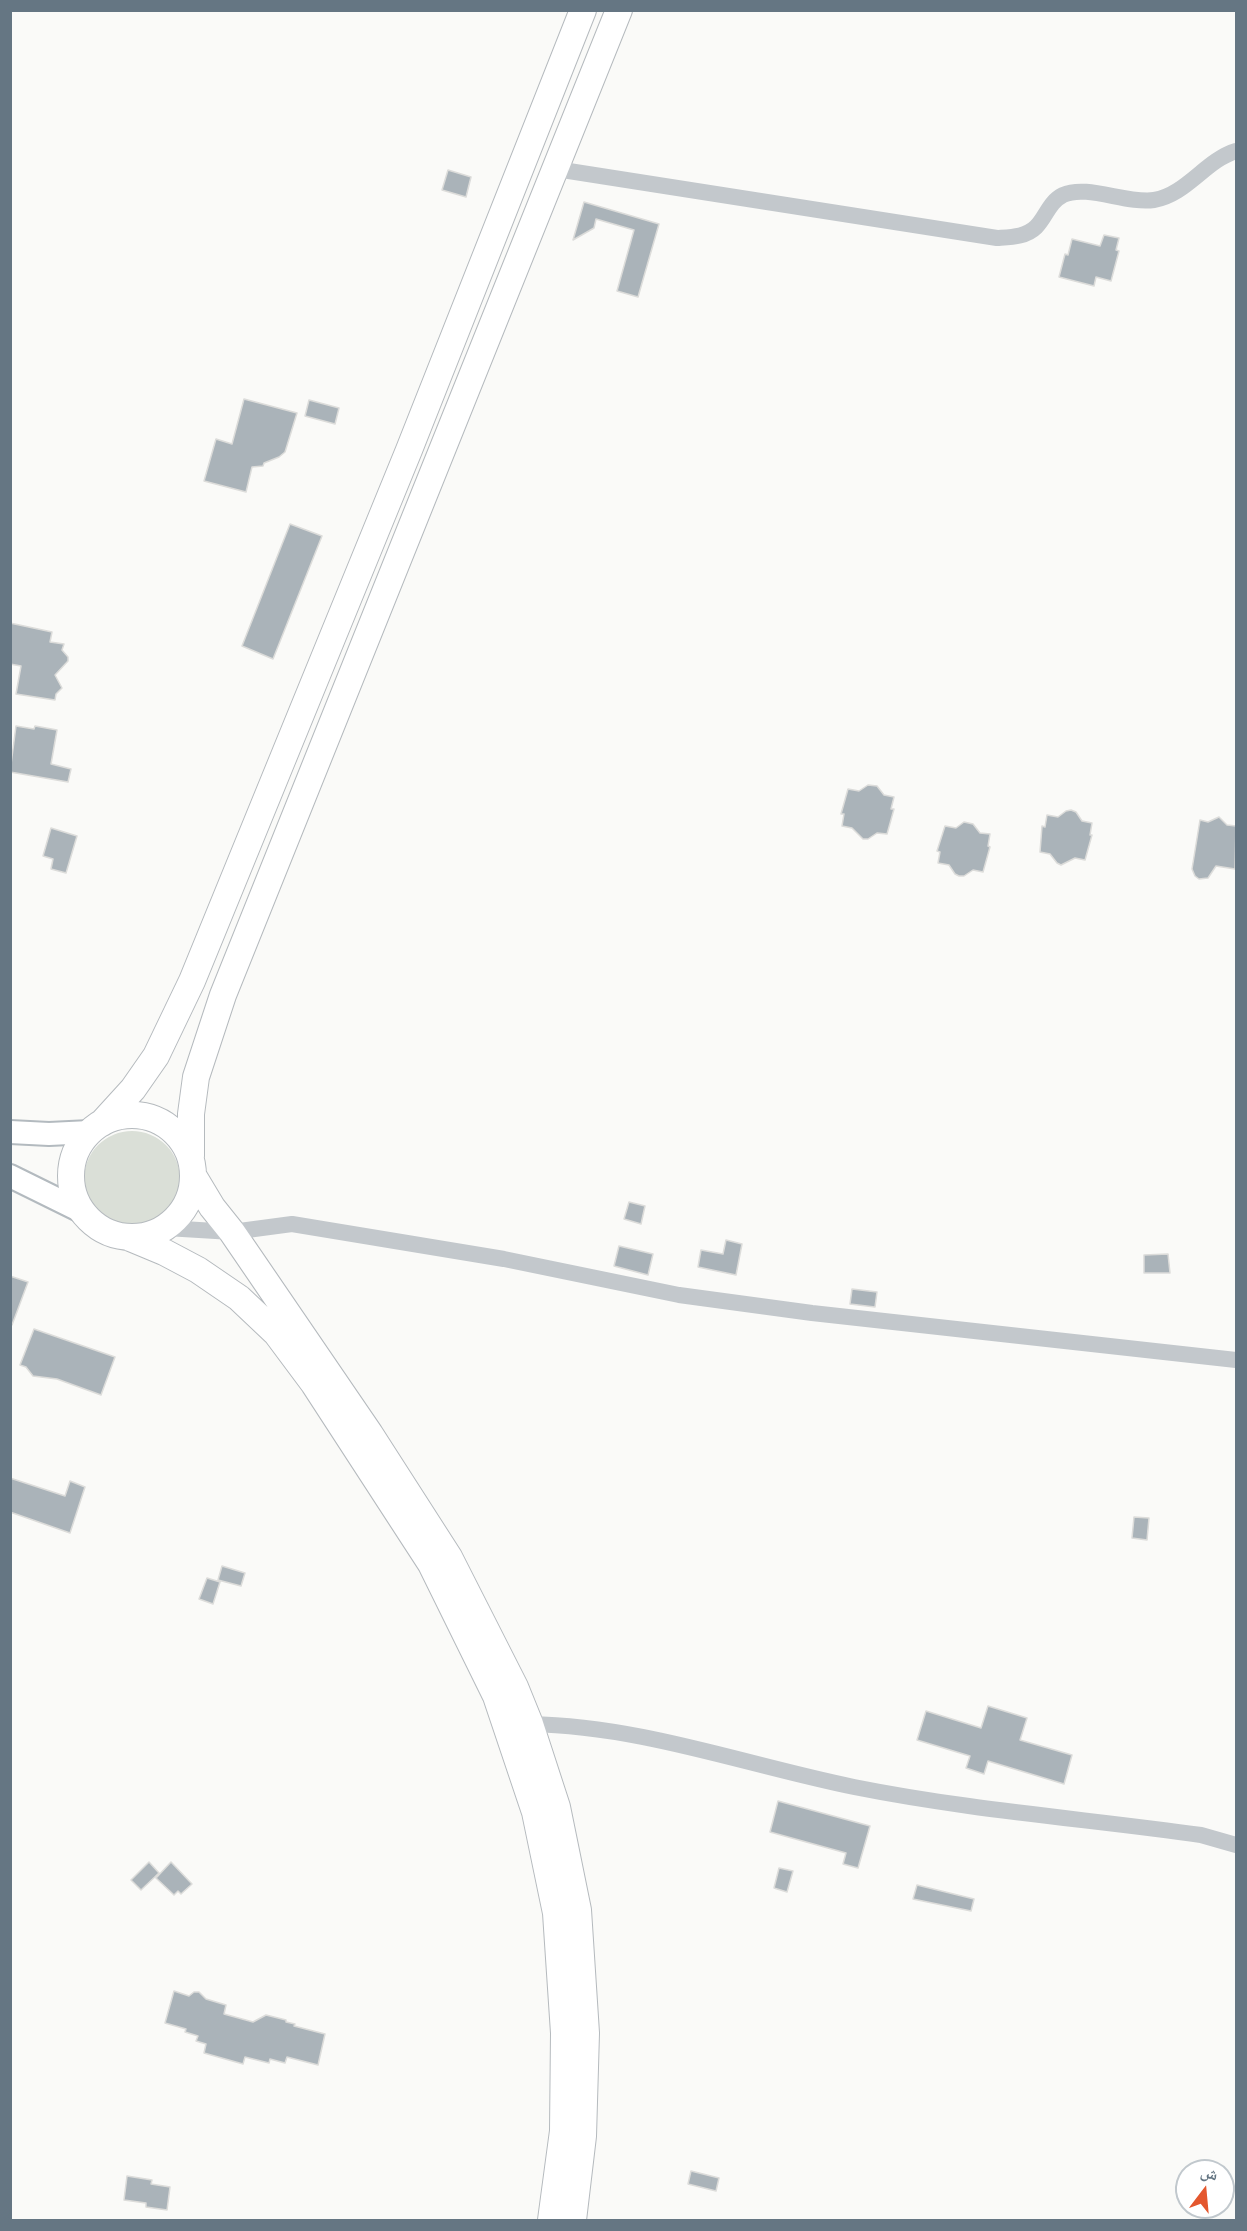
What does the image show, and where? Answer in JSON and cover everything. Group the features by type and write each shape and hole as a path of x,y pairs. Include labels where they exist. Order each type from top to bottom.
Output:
{"main road":[{"path":"551,2220 562,2131 564,2034 556,1913 535,1812 496,1696 431,1564 314,1384 276,1333 239,1298 198,1270 164,1252 95,1225 82,1212 75,1199 71,1170 77,1149 132,1089 156,1056 192,981 409,450 584,10"},
{"path":"128,1237 148,1236 166,1228 181,1214 191,1196 191,1114 196,1077 224,995 620,10"},
{"path":"10,1132 49,1134 96,1127 127,1115 154,1119 177,1133 212,1207 232,1232 364,1425 449,1557 515,1687 530,1724 557,1807 578,1910 586,2033 583,2136 573,2220"},
{"path":"10,1176 82,1212"}],"street":[{"path":"556,169 997,238 1019,237 1036,227 1050,206 1063,195 1083,192 1137,201 1155,200 1173,194 1201,172 1229,153 1236,151"},
{"path":"166,1228 232,1232 292,1224 327,1228 504,1259 679,1295 812,1313 1236,1360"},
{"path":"530,1724 567,1724 605,1729 662,1740 853,1787 1201,1835 1236,1845"}],"shaded area":[{"path":"132,1131 150,1135 166,1145 176,1161 180,1179 176,1197 166,1213 150,1223 132,1227 114,1223 98,1213 88,1197 84,1179 88,1161 98,1145 114,1135"}],"building":[{"path":"448,170 471,177 466,197 442,190"},
{"path":"584,202 659,224 638,297 617,291 634,230 596,219 594,228 573,240"},
{"path":"1104,235 1119,238 1116,250 1119,251 1111,281 1096,277 1094,286 1059,277 1072,239 1100,246"},
{"path":"244,399 297,413 285,452 264,463 263,466 252,467 246,492 204,481 216,439 232,444"},
{"path":"309,400 339,408 335,424 305,416"},
{"path":"290,524 322,536 273,659 242,646"},
{"path":"10,623 52,632 50,642 64,644 62,650 68,657 68,661 55,675 62,688 56,694 55,700 16,694 21,666 10,664"},
{"path":"16,726 34,729 35,726 57,730 51,764 71,769 68,782 10,772"},
{"path":"868,785 877,786 884,795 894,797 891,809 894,809 887,834 877,833 868,839 863,839 852,828 842,826 844,814 841,814 848,789 859,791"},
{"path":"1071,810 1076,812 1082,821 1092,823 1090,835 1092,835 1085,860 1075,858 1061,865 1050,854 1040,852 1042,826 1045,827 1047,815 1058,817"},
{"path":"1219,817 1227,825 1236,826 1235,869 1216,866 1208,878 1199,879 1192,869 1200,820 1208,822"},
{"path":"964,822 973,824 980,833 990,834 988,846 990,847 983,872 973,870 964,876 959,876 949,865 938,863 940,852 937,851 945,826 956,828"},
{"path":"51,828 77,836 66,873 51,869 53,859 43,856"},
{"path":"629,1202 645,1206 641,1224 624,1219"},
{"path":"726,1240 742,1244 736,1275 698,1267 701,1250 723,1254"},
{"path":"619,1246 653,1254 648,1275 614,1266"},
{"path":"1168,1254 1170,1273 1144,1273 1144,1255"},
{"path":"10,1276 28,1282 12,1325 10,1325"},
{"path":"852,1289 877,1292 875,1307 850,1304"},
{"path":"34,1329 115,1357 101,1395 57,1379 33,1376 26,1367 20,1365"},
{"path":"10,1478 65,1496 70,1481 85,1487 70,1533 10,1512"},
{"path":"1134,1517 1149,1518 1147,1540 1132,1538"},
{"path":"222,1566 245,1573 241,1586 218,1580"},
{"path":"207,1578 220,1582 213,1604 199,1599"},
{"path":"988,1706 1027,1718 1020,1740 1072,1755 1064,1784 988,1761 984,1774 966,1768 970,1756 917,1740 926,1711 981,1728"},
{"path":"778,1801 870,1826 858,1868 843,1864 846,1853 770,1832"},
{"path":"149,1862 159,1873 141,1890 131,1880"},
{"path":"171,1862 192,1884 181,1894 178,1891 174,1895 156,1878"},
{"path":"779,1868 793,1871 787,1892 774,1888"},
{"path":"917,1885 974,1899 971,1911 913,1899"},
{"path":"174,1991 189,1996 194,1992 199,1992 206,1999 226,2005 224,2014 253,2022 266,2015 286,2020 286,2022 295,2024 294,2026 325,2034 318,2065 287,2057 285,2063 270,2059 269,2063 245,2057 243,2064 204,2053 206,2044 196,2041 198,2036 185,2032 186,2029 165,2023"},
{"path":"691,2171 719,2178 716,2191 688,2184"},
{"path":"127,2176 152,2180 151,2184 170,2187 167,2210 146,2207 146,2203 124,2200"}]}
